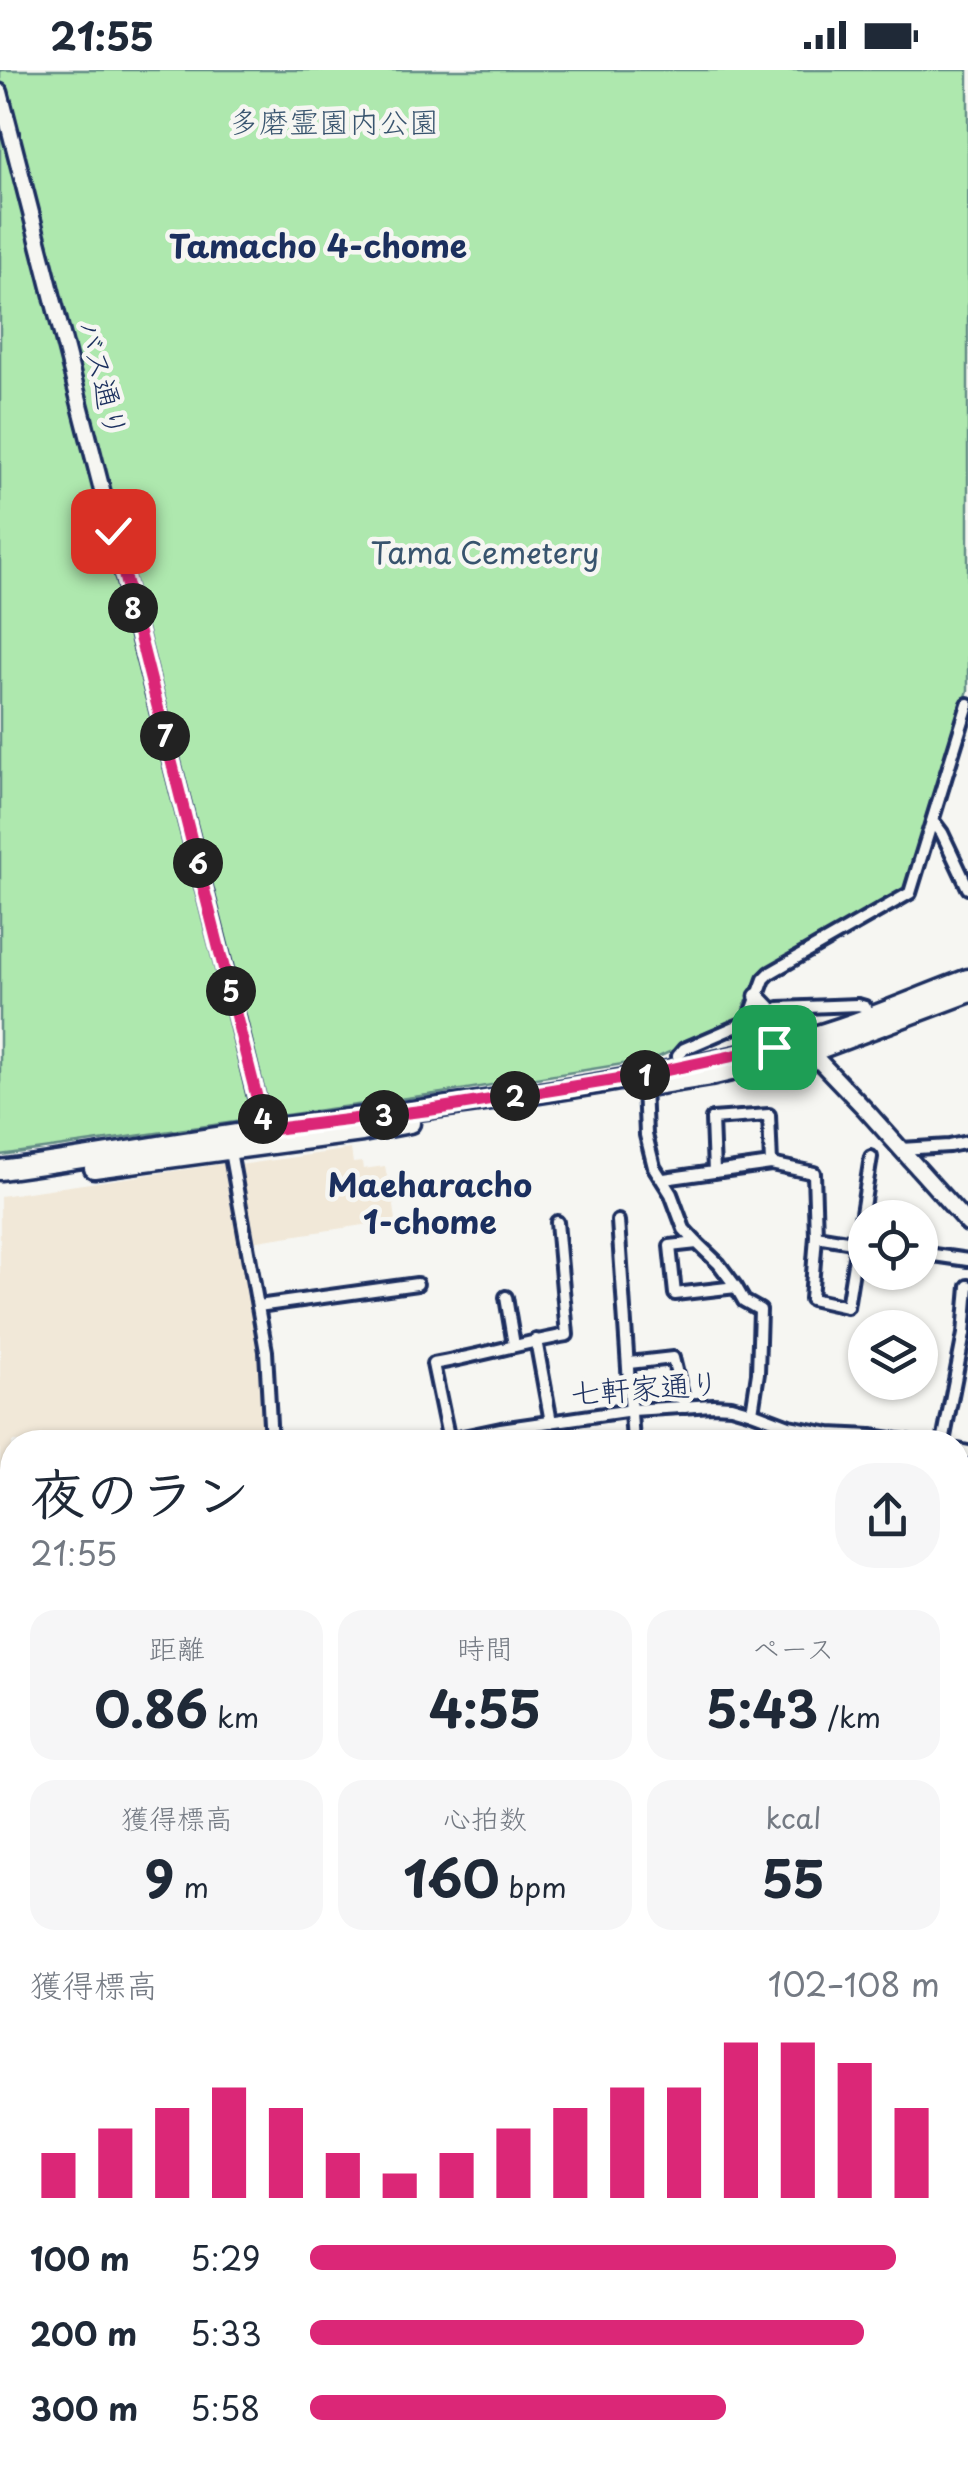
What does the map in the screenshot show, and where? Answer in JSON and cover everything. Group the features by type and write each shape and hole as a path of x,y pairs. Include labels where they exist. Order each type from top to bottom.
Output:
{"main road":[{"path":"0,1181 233,1150 266,1138 805,1046 868,1016 968,979"},
{"path":"0,1170 163,1145 266,1138 710,1076 968,993"},
{"path":"163,1145 230,1142 234,1144 233,1150"}],"street":[{"name":"バス通り","path":"0,92 266,1138"},
{"path":"749,1020 764,979 770,973 910,893 968,704"},
{"path":"932,823 942,833 968,888"},
{"path":"770,973 770,1010"},
{"path":"758,996 968,1224"},
{"path":"680,1067 678,1056 684,1049 770,1010 858,1004 868,1016"},
{"path":"644,1086 647,1142 657,1174 664,1179 684,1229 719,1264 744,1301 760,1310 752,1412"},
{"path":"714,1172 712,1119 769,1115 772,1164"},
{"path":"901,1149 968,1142"},
{"path":"233,1150 269,1387 271,1430"},
{"path":"866,1200 871,1157"},
{"path":"664,1179 772,1164 814,1173 816,1236 811,1299 847,1307 851,1290"},
{"path":"618,1221 633,1430"},
{"path":"441,1430 433,1364 567,1334 558,1222"},
{"path":"816,1236 848,1242"},
{"path":"697,1244 670,1246 675,1294 736,1287"},
{"path":"938,1255 968,1260"},
{"path":"258,1306 417,1284"},
{"path":"945,1430 964,1334 968,1286"},
{"path":"506,1297 514,1345"},
{"path":"536,1340 552,1422"},
{"path":"629,1363 673,1358 684,1407"},
{"name":"七軒家通り","path":"496,1430 632,1410 713,1405 752,1412 802,1430"}],"shaded area":[{"path":"351,1149 353,1163 362,1162 363,1169 385,1166 396,1220 251,1242 240,1165"},
{"path":"229,1163 262,1354 267,1430 0,1430 0,1196"}],"green space":[{"name":"Tama Cemetery","path":"0,70 968,70 968,690 904,893 760,974 743,1009 745,1018 654,1059 0,1155"}],"district":[{"name":"Tamacho 4-chome","path":"318,247"},
{"name":"Maeharacho 1-chome","path":"430,1204"}],"route":[{"path":"113,531 265,1130 429,1110 644,1075 774,1047"}],"park label":[{"name":"多磨霊園内公園","path":"334,123"}]}
